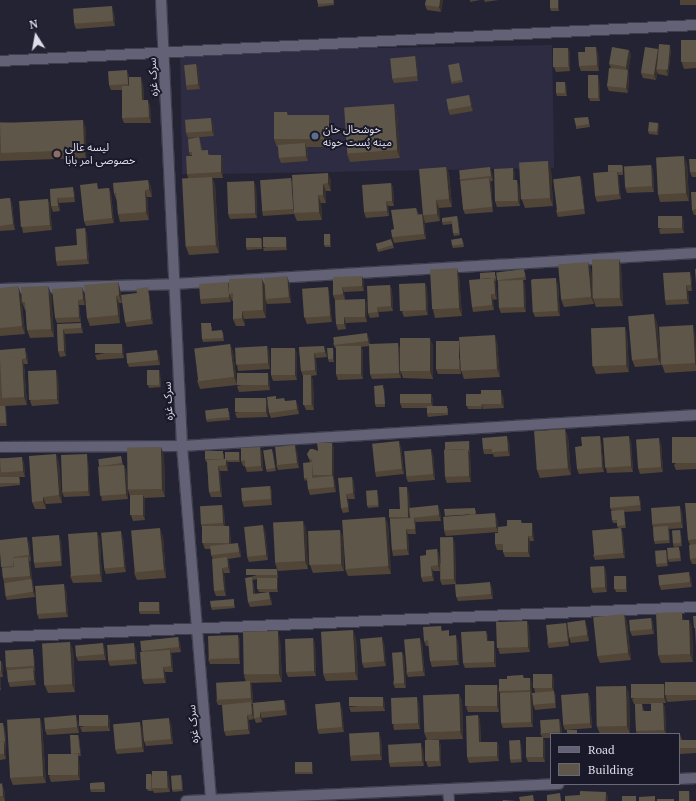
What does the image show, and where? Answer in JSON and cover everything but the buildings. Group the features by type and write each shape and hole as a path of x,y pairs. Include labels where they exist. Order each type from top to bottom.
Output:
{"street":[{"name":"سرک غزه","path":"161,0 182,446 211,800"},
{"path":"0,61 696,25"},
{"path":"0,289 174,284 696,253"},
{"path":"0,447 182,446 696,415"},
{"path":"0,637 696,607"},
{"path":"680,779 696,778"},
{"path":"186,801 550,784"},
{"path":"448,789 449,801"}],"shaded area":[{"path":"552,45 554,168 182,174 180,51"}],"place":[{"name":"خوشحال خان مینه پُست خونه","path":"315,136"},
{"name":"لیسه عالی خصوصی امر بابا","path":"57,154"}]}
